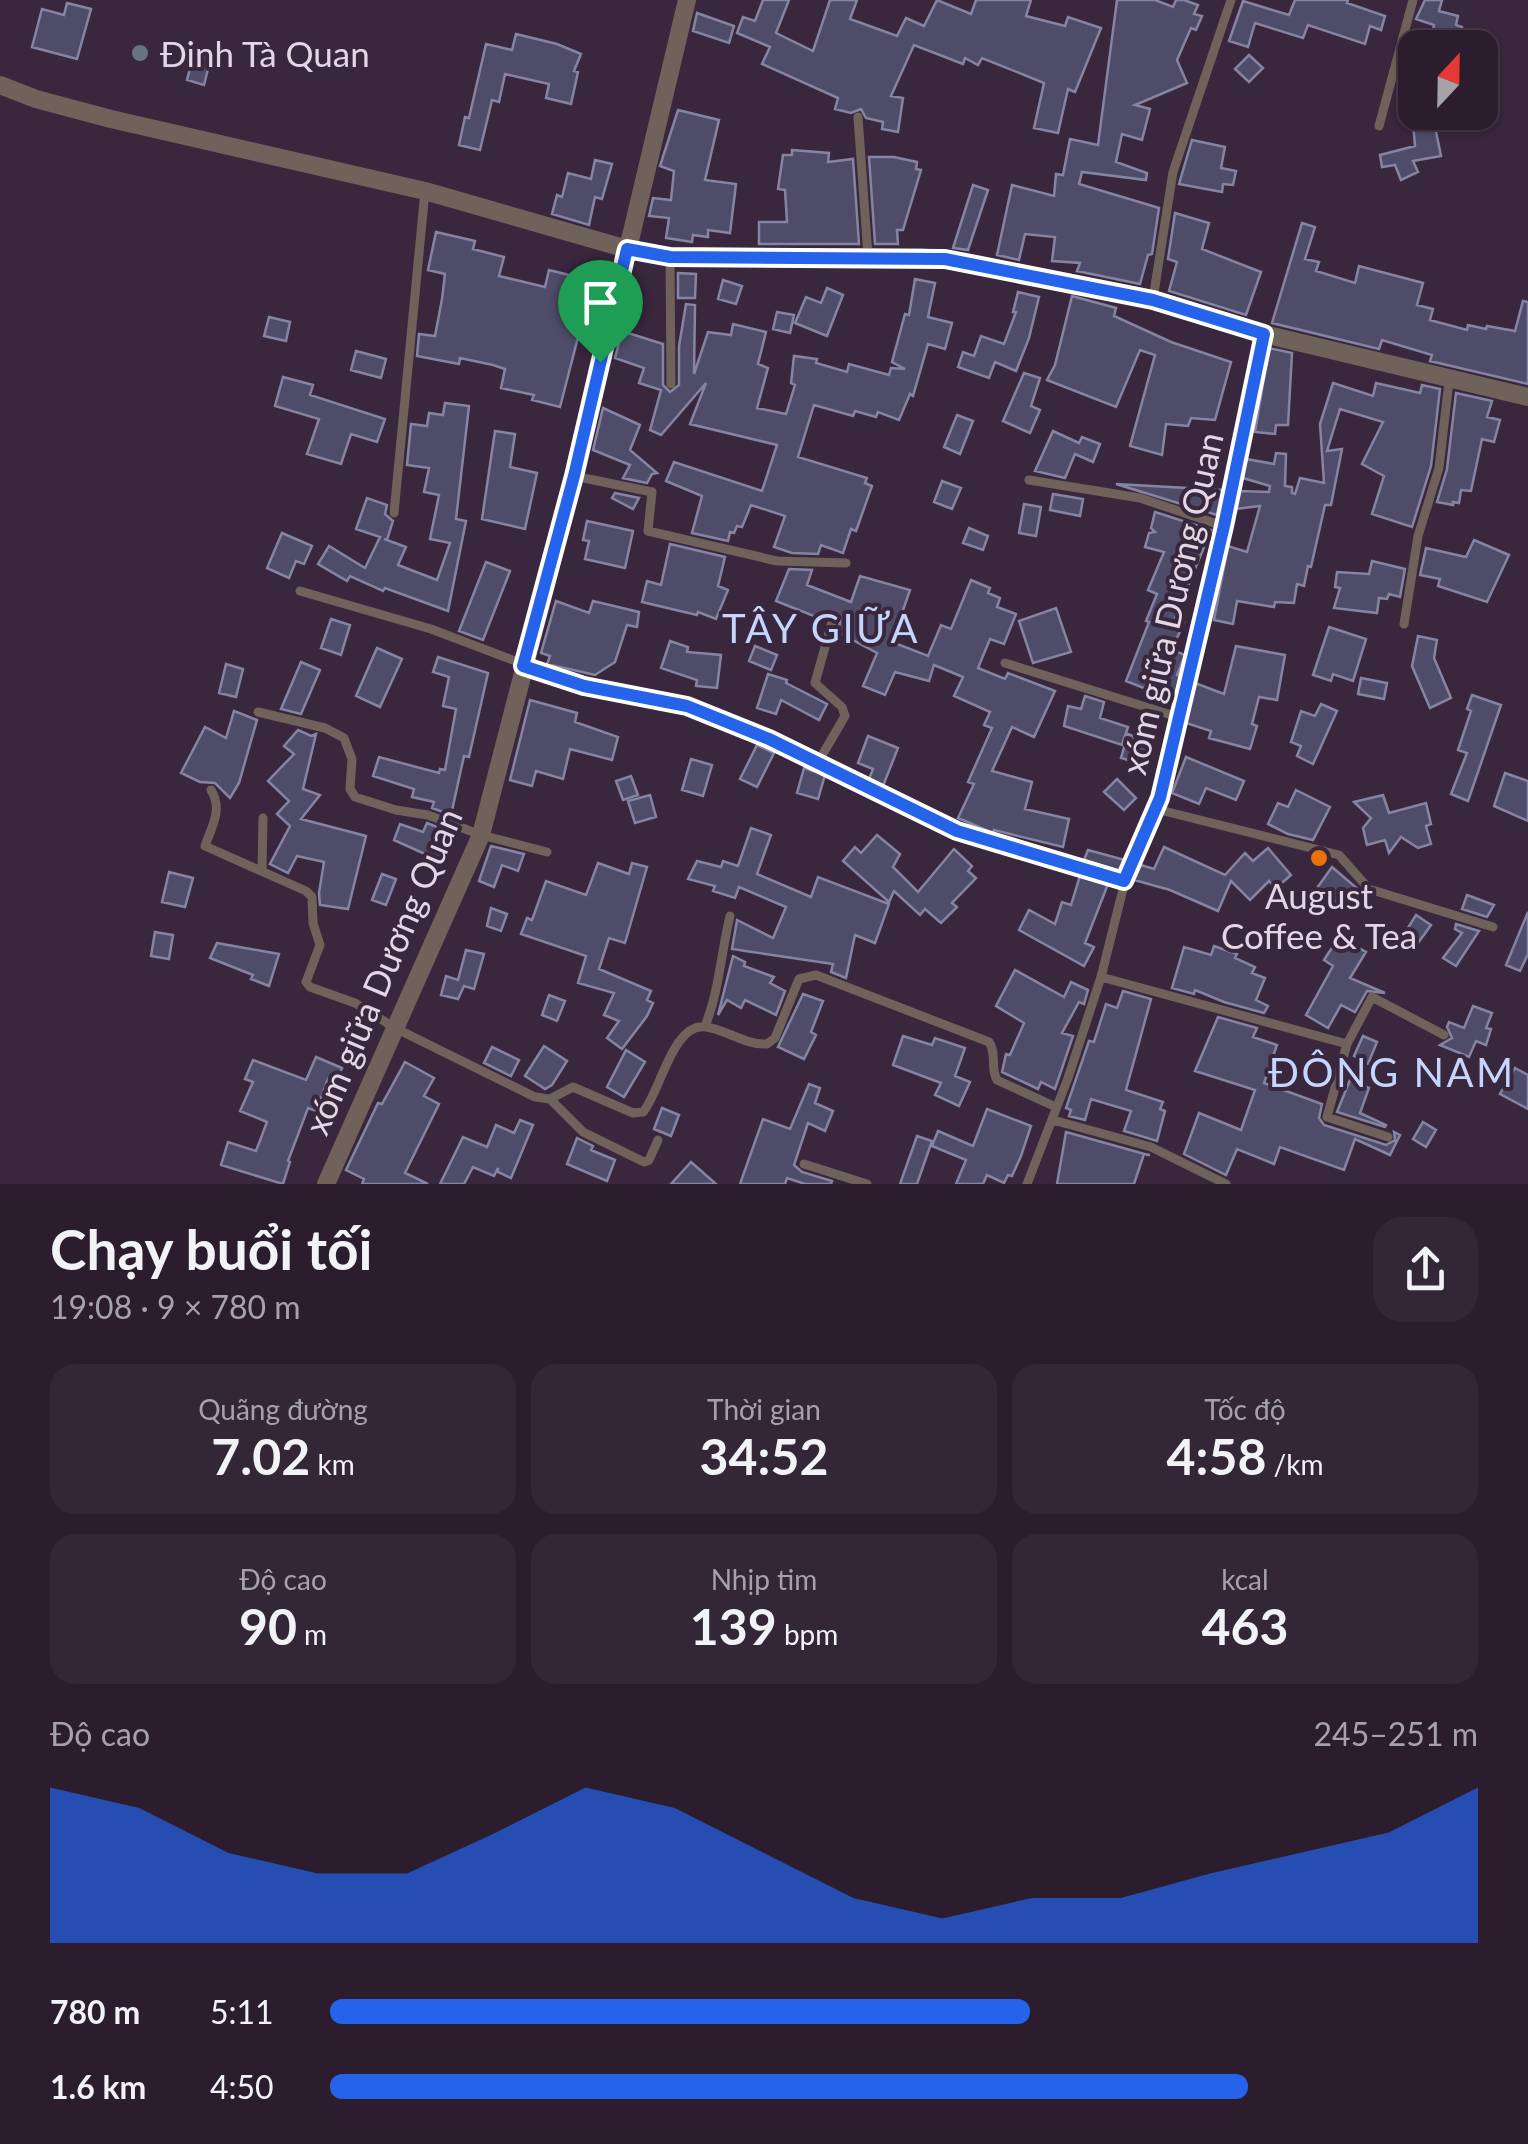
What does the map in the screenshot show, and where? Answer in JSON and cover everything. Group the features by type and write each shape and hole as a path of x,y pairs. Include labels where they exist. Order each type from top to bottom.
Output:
{"street":[{"name":"xóm giữa Dương Quan","path":"326,1184 481,835 574,476 687,0"},
{"path":"0,85 36,100 425,191 627,249 670,257 920,257 966,262 1153,300 1264,334 1528,397"}],"lane":[{"path":"1153,300 1173,172 1231,0"},
{"path":"1379,126 1413,0"},
{"path":"858,116 868,258"},
{"path":"394,513 425,191"},
{"path":"670,257 671,384"},
{"name":"xóm giữa Dương Quan","path":"1027,1184 1101,977 1124,881 1156,809 1224,526 1264,334"},
{"path":"1404,624 1418,536 1439,468 1450,381"},
{"path":"574,476 652,492 648,532 777,561 846,563"},
{"path":"1030,480 1140,498 1224,526"},
{"path":"300,591 431,628 584,686 687,706 769,739 957,831 1124,881"},
{"path":"816,764 845,716 842,707 816,683 832,622"},
{"path":"1005,664 1178,717"},
{"path":"258,712 325,728 344,738 352,759 350,789 355,797 546,852"},
{"path":"211,790 218,811 205,846 306,890 312,897 313,923 320,946 306,982 310,987 355,1002 395,1028 535,1097 550,1098 573,1087 633,1113 643,1112 680,1038 695,1027 705,1026 751,1043 767,1044 775,1038 800,979 816,975 989,1042 997,1080 1056,1106"},
{"path":"1156,809 1339,855 1369,890 1494,926"},
{"path":"262,870 263,818"},
{"path":"705,1026 714,1004 730,916"},
{"path":"1101,977 1347,1044"},
{"path":"1388,1137 1327,1117 1347,1044 1372,997 1444,1035"},
{"path":"550,1098 583,1132 644,1162 649,1160 658,1140"},
{"path":"1052,1120 1151,1146 1226,1184"},
{"path":"804,1164 868,1184"}],"building":[{"path":"763,0 789,0 776,33 813,51 830,0 857,0 850,19 897,36 906,18 924,26 937,0 971,14 976,0 1031,0 1026,16 1065,26 1068,17 1101,28 1075,92 1068,89 1058,133 1034,128 1044,83 982,58 978,65 965,58 963,64 914,45 891,96 903,98 898,132 882,129 883,122 866,118 861,109 851,113 835,109 838,98 762,64 770,47 737,33 743,17 755,21"},
{"path":"1117,0 1155,0 1173,7 1176,0 1184,0 1198,5 1194,14 1202,16 1196,30 1191,28 1177,60 1187,83 1135,105 1150,109 1142,140 1122,134 1116,162 1147,173 1146,180 1082,172 1079,184 1159,208 1152,254 1148,255 1140,284 1077,271 1080,263 1052,261 1055,237 1025,234 1019,260 997,255 1012,185 1054,196 1056,174 1063,175 1070,139 1098,145"},
{"path":"1295,0 1348,0 1347,3 1385,16 1381,30 1370,26 1365,44 1308,25 1303,38 1255,23 1248,47 1229,41 1243,1 1289,15"},
{"path":"1425,0 1442,0 1439,11 1458,16 1456,25 1462,27 1433,30 1434,25 1416,19"},
{"path":"67,3 91,9 77,59 32,47 42,9 64,15"},
{"path":"697,13 734,26 729,43 693,31"},
{"path":"516,34 581,54 574,71 578,72 571,104 546,98 549,84 505,74 499,102 492,100 480,150 459,145 486,44 512,50"},
{"path":"194,53 211,57 204,85 187,80"},
{"path":"1249,55 1263,68 1249,82 1235,69"},
{"path":"678,110 719,120 705,180 736,184 730,233 708,230 708,237 693,235 692,242 666,238 669,218 649,216 653,198 671,200 674,171 660,166"},
{"path":"1414,130 1436,130 1441,156 1413,161 1418,172 1401,180 1395,165 1382,167 1380,155 1415,146"},
{"path":"1192,140 1225,147 1221,168 1236,171 1233,185 1223,184 1222,192 1179,184"},
{"path":"792,150 829,153 828,162 853,159 859,244 759,244 759,222 787,222 785,190 778,189 783,155 792,155"},
{"path":"869,157 917,162 916,169 921,170 903,230 897,230 898,244 875,244"},
{"path":"595,160 612,164 602,199 595,197 589,225 552,214 557,195 562,197 568,173 591,179"},
{"path":"973,185 988,190 968,250 953,248"},
{"path":"1175,213 1209,223 1202,249 1261,272 1246,315 1169,291 1177,262 1168,259"},
{"path":"1302,223 1315,227 1305,259 1319,262 1316,271 1355,283 1359,266 1423,283 1417,305 1433,309 1430,320 1467,330 1468,325 1515,331 1523,301 1528,302 1528,384 1430,361 1432,355 1382,340 1379,349 1272,323"},
{"path":"436,232 475,241 473,249 504,257 499,276 545,287 549,270 569,275 564,297 578,300 577,314 572,314 583,318 560,407 532,400 534,395 501,388 505,369 460,358 459,364 417,356 419,334 435,336 442,299 445,274 428,270"},
{"path":"678,273 696,274 695,298 678,298"},
{"path":"915,279 935,283 928,317 952,323 945,349 928,344 913,396 910,394 899,420 878,412 876,417 855,411 853,416 814,405 798,457 867,478 865,483 872,486 856,531 851,529 843,553 821,545 818,554 792,553 774,547 785,516 751,505 742,527 730,532 728,541 692,533 702,496 666,481 674,462 762,491 777,445 690,424 706,383 661,435 650,430 661,390 639,383 644,368 615,358 622,331 663,344 663,385 670,392 679,385 679,346 686,304 695,305 694,374 708,332 731,335 733,324 766,332 758,364 768,368 757,408 786,414 795,385 791,383 794,356 817,359 816,363 847,372 849,364 889,375 891,368 905,369 892,362 905,314 909,315"},
{"path":"723,280 742,286 736,304 718,299"},
{"path":"827,288 843,295 827,336 795,323 806,297 821,303"},
{"path":"1018,292 1039,297 1016,371 995,362 989,378 958,367 963,352 974,356 981,336 1004,344 1016,312"},
{"path":"1072,296 1116,308 1114,316 1171,342 1231,362 1215,420 1191,418 1188,426 1166,424 1162,455 1130,446 1155,355 1140,350 1116,407 1047,380 1055,365"},
{"path":"777,312 794,315 790,333 773,329"},
{"path":"269,317 290,322 286,341 264,336"},
{"path":"1269,348 1292,353 1288,425 1276,425 1275,434 1255,432"},
{"path":"356,351 386,359 381,378 351,370"},
{"path":"1024,373 1040,378 1031,406 1040,410 1030,433 1003,421"},
{"path":"283,377 313,385 310,395 385,419 377,442 351,434 341,464 307,454 319,419 275,406"},
{"path":"1333,383 1373,396 1376,383 1420,393 1422,385 1440,389 1431,466 1412,527 1372,514 1384,476 1362,464 1383,422 1340,409 1327,451 1342,449 1331,505 1325,505 1311,567 1308,566 1304,586 1297,584 1294,603 1275,602 1274,607 1237,601 1233,624 1214,620 1228,546 1247,552 1260,506 1235,509 1239,491 1269,492 1270,486 1243,478 1246,459 1274,464 1276,453 1286,454 1285,486 1292,487 1295,494 1300,478 1324,483 1320,424"},
{"path":"1456,393 1492,401 1487,417 1500,420 1494,442 1482,439 1471,491 1461,490 1459,503 1453,505 1437,502 1447,469"},
{"path":"445,403 469,406 456,519 466,521 448,611 385,588 383,591 350,576 347,581 318,564 329,546 365,568 380,537 356,529 367,498 387,505 385,514 393,521 387,540 384,539 406,547 398,565 437,580 450,543 430,539 439,495 424,492 429,468 407,465 411,424 427,426 429,413 443,415"},
{"path":"603,408 640,425 630,450 657,473 647,483 623,478 630,465 593,450"},
{"path":"957,415 973,421 960,454 944,447"},
{"path":"495,431 515,434 510,467 537,473 525,529 482,519"},
{"path":"1053,431 1079,443 1082,437 1100,444 1093,462 1075,454 1065,478 1035,471"},
{"path":"942,481 961,488 952,509 934,502"},
{"path":"1116,484 1222,490 1217,515"},
{"path":"615,493 639,498 633,509 612,498"},
{"path":"1053,494 1083,499 1080,516 1050,510"},
{"path":"1024,504 1041,507 1036,536 1019,533"},
{"path":"1155,512 1211,530 1175,618 1184,622 1172,650 1185,655 1177,675 1180,676 1174,700 1126,681 1157,594 1148,590 1164,552 1145,547 1149,533 1155,532 1151,528"},
{"path":"587,521 633,531 625,568 585,559 589,541 583,540"},
{"path":"969,528 988,536 983,550 963,543"},
{"path":"282,533 312,546 304,564 296,561 289,578 267,568"},
{"path":"1474,540 1509,555 1487,602 1438,586 1440,579 1420,575 1426,548 1466,557"},
{"path":"670,544 725,557 718,586 728,590 716,619 642,602 647,581 661,585"},
{"path":"1372,561 1405,569 1400,597 1389,594 1387,599 1379,598 1377,613 1334,608 1340,588 1335,587 1337,572 1369,574"},
{"path":"486,562 510,571 483,640 459,631"},
{"path":"789,569 812,570 807,585 851,602 860,576 910,590 892,642 928,656 941,625 951,629 971,580 990,588 988,593 1000,598 997,607 1016,614 1004,644 990,639 978,668 1005,679 1008,673 1055,691 1034,737 1012,727 992,771 1032,782 1025,809 1069,819 1063,847 994,830 993,833 958,818 974,784 968,782 992,728 984,725 990,712 954,696 963,677 934,665 929,681 895,672 885,695 863,686 877,653 838,632 840,621 835,615 829,614 824,620 776,601"},
{"path":"556,601 589,613 593,601 639,612 637,627 627,625 615,662 595,675 547,664 550,656 541,653"},
{"path":"1056,608 1071,652 1033,663 1019,621"},
{"path":"331,619 350,625 341,655 321,648"},
{"path":"1329,627 1366,639 1353,681 1333,674 1331,681 1313,675"},
{"path":"1418,636 1437,640 1434,658 1451,698 1430,708 1412,666"},
{"path":"670,641 688,647 687,652 721,655 717,688 696,686 697,680 661,668"},
{"path":"755,646 777,655 771,670 749,661"},
{"path":"1236,646 1285,655 1277,700 1259,697 1250,749 1209,738 1211,731 1186,723 1195,683 1224,694"},
{"path":"377,648 402,659 380,707 356,696"},
{"path":"438,657 488,673 451,815 432,808 434,802 412,797 414,789 373,776 379,757 439,773 440,769 445,770 456,709 443,706 449,677 433,672"},
{"path":"301,662 320,670 301,714 281,709"},
{"path":"226,664 243,669 236,697 219,693"},
{"path":"768,674 787,680 786,683 827,704 819,720 781,700 776,714 757,708"},
{"path":"1361,678 1387,683 1384,699 1358,694"},
{"path":"1472,695 1501,705 1468,801 1451,794 1467,753 1458,750"},
{"path":"1085,696 1104,702 1100,718 1128,727 1122,745 1064,726 1068,706 1081,709"},
{"path":"530,700 577,713 575,722 618,737 612,760 570,749 563,779 536,771 532,786 510,780"},
{"path":"1321,704 1337,711 1313,764 1297,756 1301,746 1291,742 1301,711 1315,716"},
{"path":"234,711 257,720 239,783 230,798 215,783 200,782 181,773 205,727 226,738"},
{"path":"298,730 311,736 316,734 303,789 320,795 301,819 366,836 348,909 320,905 324,862 297,856 288,873 270,864 290,826 277,814 289,801 268,781 294,754 284,746"},
{"path":"1128,734 1150,743 1148,766 1121,758"},
{"path":"868,736 898,748 883,786 869,779 873,769 858,763"},
{"path":"757,745 774,753 757,787 740,779"},
{"path":"1186,757 1244,781 1236,800 1206,788 1199,804 1172,793"},
{"path":"691,759 712,765 703,796 682,790"},
{"path":"804,768 825,775 818,799 797,793"},
{"path":"1505,773 1528,781 1528,821 1494,806"},
{"path":"631,776 638,795 623,800 616,781"},
{"path":"1117,779 1136,798 1124,810 1104,792"},
{"path":"1296,790 1330,807 1313,840 1268,824 1278,803 1288,807"},
{"path":"650,795 656,817 635,823 628,801"},
{"path":"1383,795 1389,813 1426,803 1431,844 1418,848 1401,837 1389,853 1385,840 1367,845 1363,828 1371,818 1354,802"},
{"path":"427,823 447,831 436,859 394,840 400,824 423,832"},
{"path":"751,828 771,835 757,874 811,897 818,877 889,904 875,943 855,935 846,978 831,972 833,964 732,949 737,920 773,938 786,907 739,887 735,898 713,891 715,886 688,879 697,861 721,867 723,861 738,866"},
{"path":"877,835 900,854 893,867 918,892 954,849 972,866 968,871 976,878 952,903 957,907 941,923 925,909 920,915 894,891 889,902 843,861 855,847 861,853"},
{"path":"491,846 524,854 518,871 502,865 494,887 479,881"},
{"path":"1164,847 1225,875 1245,853 1253,861 1268,848 1291,875 1275,889 1269,881 1250,900 1231,881 1218,911 1170,890 1134,880 1141,865 1154,869"},
{"path":"1088,850 1125,860 1120,871 1084,860"},
{"path":"598,863 629,874 632,863 647,867 625,943 609,938 599,969 651,991 647,1000 653,1003 647,1016 622,1049 607,1038 619,1021 604,1015 614,993 578,983 586,956 521,934 527,918 532,920 546,881 586,895"},
{"path":"1332,867 1360,891 1346,910 1317,888"},
{"path":"169,872 193,878 185,907 162,902"},
{"path":"382,874 396,879 386,905 372,900"},
{"path":"1080,876 1108,884 1085,943 1094,947 1084,966 1019,930 1029,910 1055,924 1062,902 1071,905"},
{"path":"1467,895 1494,905 1487,917 1462,909"},
{"path":"491,908 507,914 501,931 487,926"},
{"path":"1528,912 1528,954 1520,971 1506,965"},
{"path":"1416,915 1431,925 1418,943 1404,934"},
{"path":"1456,924 1479,931 1456,966 1443,958 1462,933 1455,929"},
{"path":"155,932 173,935 169,959 151,956"},
{"path":"1339,937 1366,952 1350,978 1385,993 1367,991 1355,1012 1341,1005 1328,1028 1306,1015 1333,966 1324,960"},
{"path":"217,943 279,954 269,986 251,979 253,975 210,958"},
{"path":"1214,946 1237,954 1235,958 1255,967 1252,973 1265,978 1256,1000 1268,1006 1264,1013 1195,990 1194,994 1172,988 1184,947 1211,955"},
{"path":"466,950 484,954 474,989 464,986 458,999 441,995 446,976 458,980"},
{"path":"733,956 745,962 744,966 774,977 770,983 785,991 776,1015 745,1000 741,1008 727,1000 718,1015"},
{"path":"1015,970 1064,997 1071,982 1088,990 1084,1004 1079,1002 1062,1033 1073,1036 1055,1089 1041,1082 1038,1089 1002,1072 1006,1054 1010,1055 1024,1023 996,1006"},
{"path":"1123,991 1151,999 1126,1090 1163,1102 1160,1109 1165,1111 1157,1141 1124,1131 1131,1111 1091,1099 1085,1120 1069,1116 1071,1110 1066,1108 1106,1004 1117,1008"},
{"path":"803,994 823,1001 811,1032 816,1035 804,1059 778,1047"},
{"path":"549,995 565,1001 557,1021 542,1015"},
{"path":"1473,1006 1492,1013 1486,1028 1491,1029 1486,1045 1476,1041 1469,1057 1440,1045 1452,1038 1449,1022 1464,1028"},
{"path":"1218,1017 1257,1028 1253,1037 1277,1045 1264,1083 1322,1104 1319,1118 1324,1125 1386,1145 1395,1140 1394,1132 1400,1135 1390,1155 1355,1139 1344,1170 1280,1147 1274,1164 1237,1149 1226,1175 1184,1154 1199,1113 1241,1130 1255,1090 1195,1071"},
{"path":"903,1036 932,1045 935,1038 965,1048 955,1076 970,1082 959,1106 935,1095 941,1083 893,1065"},
{"path":"1363,1036 1377,1042 1368,1064 1354,1056"},
{"path":"544,1046 567,1061 552,1085 545,1089 525,1076"},
{"path":"492,1047 519,1060 511,1076 484,1063"},
{"path":"626,1050 645,1062 624,1097 607,1087"},
{"path":"316,1057 342,1068 336,1083 328,1079 316,1111 308,1108 283,1184 221,1165 228,1142 256,1151 267,1122 240,1111 253,1082 245,1079 253,1060 306,1080"},
{"path":"405,1062 434,1078 424,1096 439,1104 405,1173 428,1184 362,1184 364,1179 346,1170 378,1103 382,1104"},
{"path":"1515,1068 1528,1075 1528,1109 1500,1094"},
{"path":"1350,1080 1369,1088 1360,1113 1385,1127 1337,1112"},
{"path":"809,1084 820,1088 815,1103 833,1111 825,1131 808,1123 794,1165 802,1172 832,1181 831,1184 805,1184 787,1178 785,1184 740,1184 763,1119 790,1129"},
{"path":"662,1108 679,1115 671,1136 654,1129"},
{"path":"987,1109 1031,1126 1021,1156 1012,1176 1008,1175 1004,1183 987,1175 983,1184 956,1184 966,1160 932,1146 938,1131 973,1146"},
{"path":"520,1120 533,1125 511,1178 498,1172 498,1168 494,1176 473,1167 464,1184 440,1184 463,1137 487,1147 496,1125 514,1133"},
{"path":"1423,1122 1436,1130 1426,1147 1413,1139"},
{"path":"1066,1132 1145,1154 1134,1184 1057,1184"},
{"path":"917,1136 932,1141 917,1184 900,1184"},
{"path":"577,1138 593,1146 591,1150 615,1160 607,1181 567,1164"},
{"path":"691,1162 716,1184 671,1184"}],"place":[{"name":"Đinh Tà Quan","path":"140,53"},
{"name":"August Coffee & Tea","path":"1319,858"}],"district":[{"name":"TÂY GIỮA","path":"821,628"},
{"name":"ĐÔNG NAM","path":"1392,1072"}],"route":[{"path":"627,249 670,257 945,259 1153,300 1264,334 1160,798 1124,881 957,831 769,739 687,706 584,686 523,666 600,362 627,249"}]}
